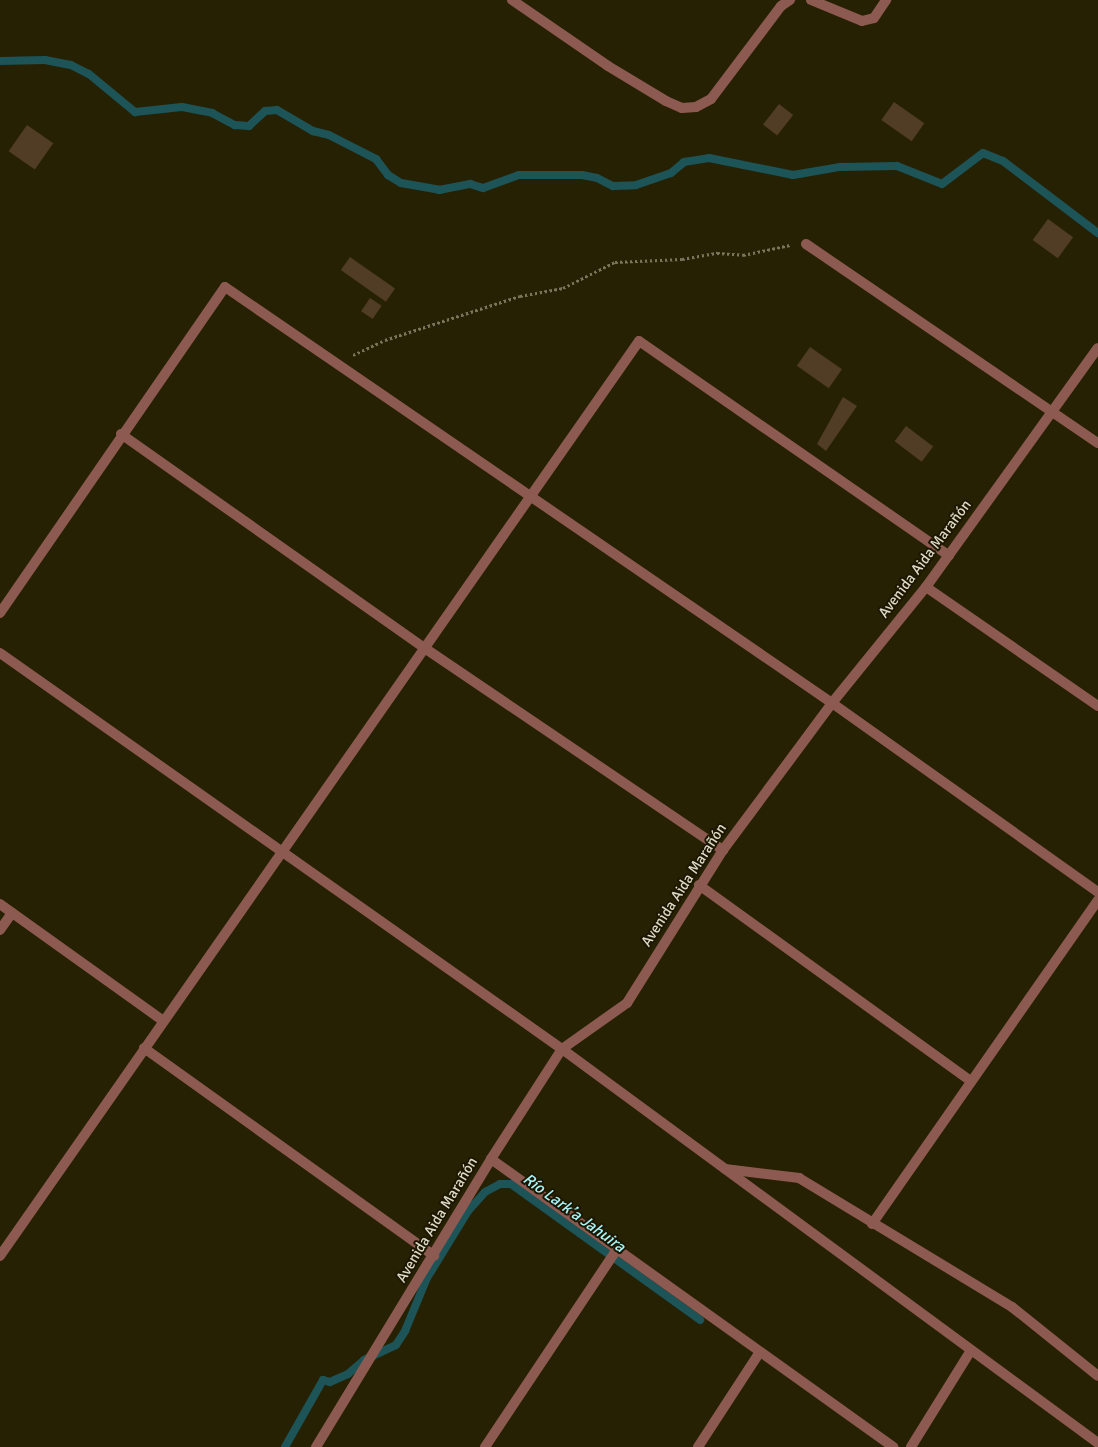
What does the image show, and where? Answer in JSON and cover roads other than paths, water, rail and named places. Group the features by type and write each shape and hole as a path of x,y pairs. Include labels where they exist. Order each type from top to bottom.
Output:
{"street":[{"path":"512,0 608,66 666,101 682,108 696,107 711,99 781,6 790,0"},
{"path":"812,0 862,21 874,18 886,0"},
{"path":"806,244 1098,443"},
{"path":"0,612 121,434 225,287 832,703 1098,892"},
{"path":"0,1256 162,1020 281,850 426,649 639,341 949,556"},
{"name":"Avenida Aida Marañón","path":"316,1447 434,1256 491,1159 562,1049 628,1003 698,885 722,850 832,703 926,587 1051,410 1098,348"},
{"path":"121,434 426,649 722,850"},
{"path":"926,587 1098,706"},
{"path":"0,653 562,1049 970,1352 1098,1443"},
{"path":"698,885 971,1081"},
{"path":"872,1224 1098,900"},
{"path":"0,904 162,1020"},
{"path":"0,930 12,913"},
{"path":"144,1048 434,1256"},
{"path":"491,1159 894,1447"},
{"path":"724,1168 799,1178 872,1224 1012,1307 1098,1376"},
{"path":"485,1447 617,1249"},
{"path":"698,1447 760,1352"},
{"path":"911,1447 970,1352"}],"waterway":[{"name":"Río Lark’a Jahuira","path":"0,61 45,60 71,65 89,74 135,112 182,107 212,113 235,125 249,126 265,111 277,110 313,131 329,135 376,159 388,175 401,183 439,190 470,184 483,188 519,175 582,175 597,178 613,186 636,185 671,173 684,162 709,158 793,175 840,167 897,166 942,184 983,153 1003,161 1098,233"},
{"name":"Río Lark’a Jahuira","path":"285,1447 323,1380 330,1382 348,1374 364,1360 396,1345 405,1331 427,1278 468,1211 485,1192 500,1184 511,1184 700,1320"}]}
